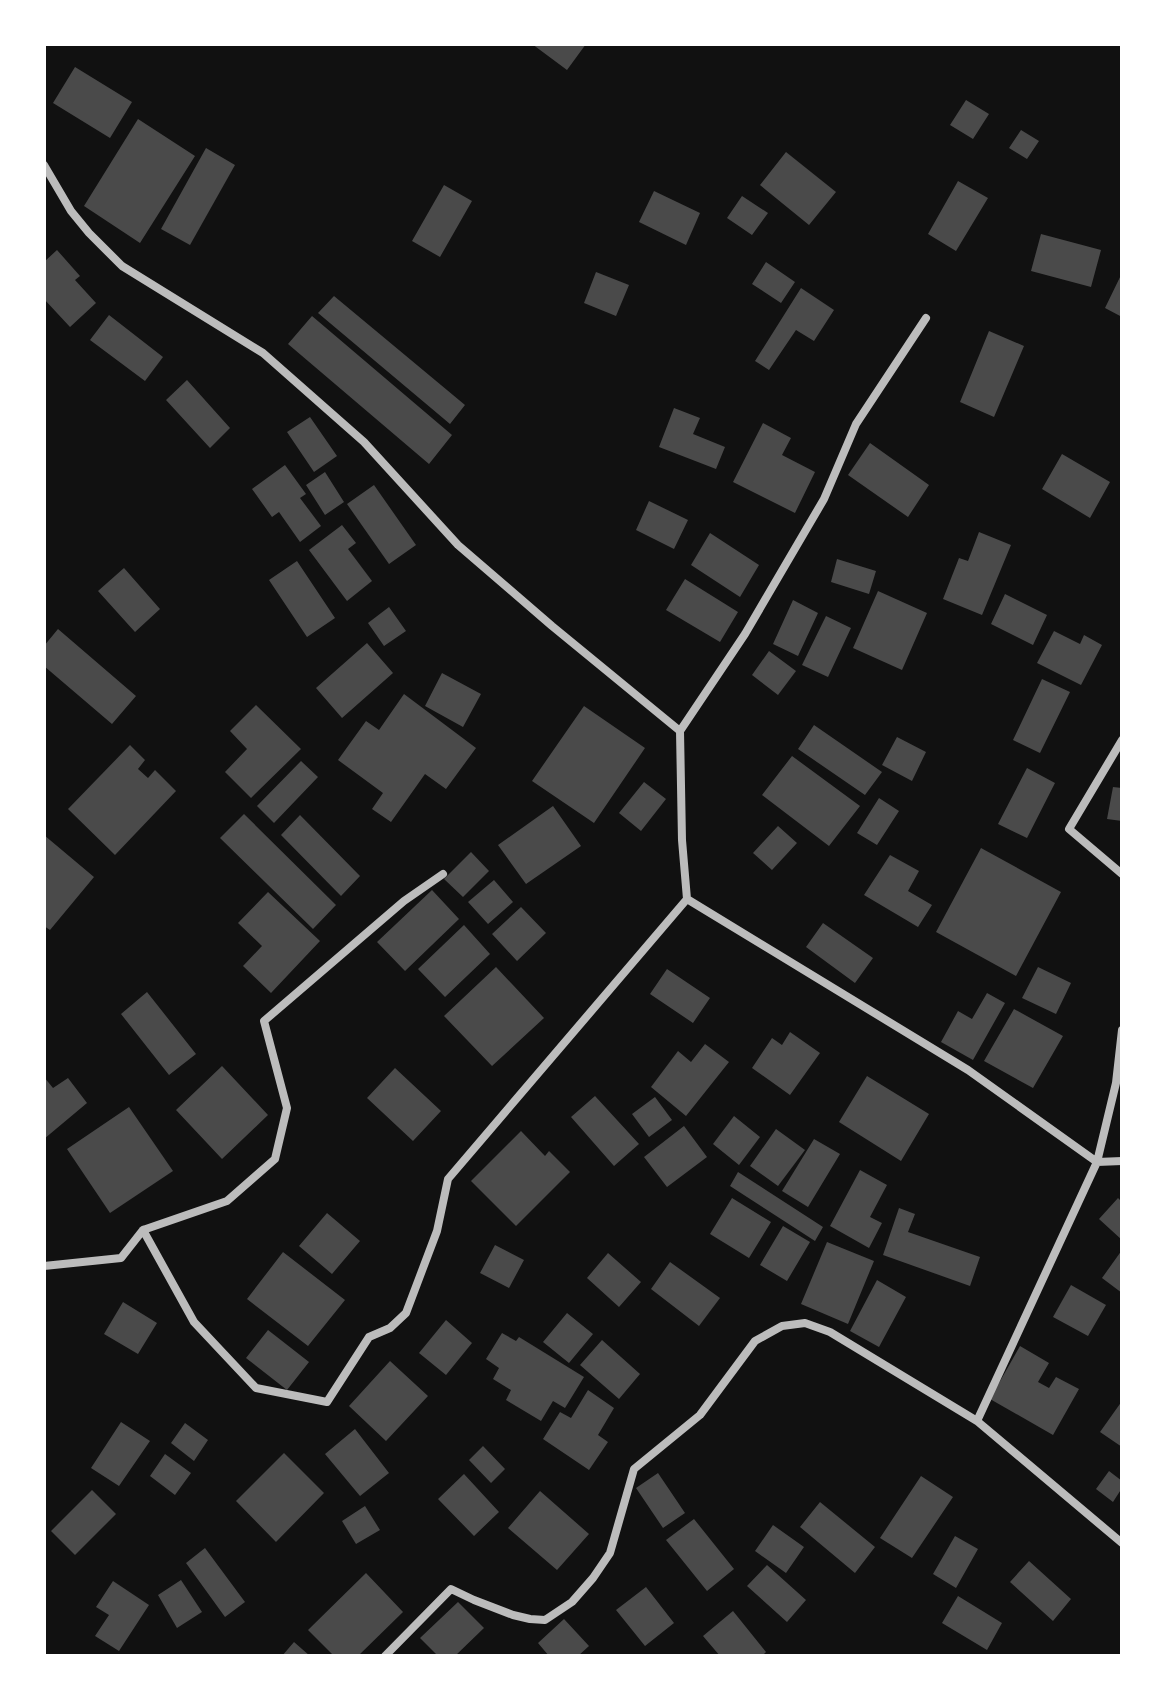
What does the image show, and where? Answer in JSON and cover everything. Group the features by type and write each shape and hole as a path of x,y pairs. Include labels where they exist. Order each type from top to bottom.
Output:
{"street":[{"path":"44,165 71,211 122,266 263,353 364,442 458,545 680,731"},
{"path":"143,1230 194,1322 256,1388 327,1402 369,1337 390,1328 406,1313 437,1231 448,1179 687,899 682,840 680,731 753,621 824,499 856,424 926,318"},
{"path":"1122,740 1069,829 1122,874"},
{"path":"44,1266 121,1258 143,1230 227,1201 275,1159 287,1108 264,1021 404,901 443,874"},
{"path":"687,899 968,1070 1097,1162 1122,1161"},
{"path":"977,1421 1097,1162 1116,1083 1122,1030"},
{"path":"385,1656 451,1589 530,1619 545,1620 572,1602 610,1553 634,1469 700,1415 755,1341 782,1326 805,1323 830,1332 977,1421 1122,1543"}],"building":[{"path":"532,44 586,44 567,70"},
{"path":"75,67 132,102 110,138 53,103"},
{"path":"966,100 989,114 973,139 950,125"},
{"path":"138,119 195,156 140,243 84,206"},
{"path":"1021,130 1039,141 1027,159 1009,148"},
{"path":"206,148 235,165 190,245 161,229"},
{"path":"786,152 836,192 809,225 760,185"},
{"path":"958,181 988,198 956,251 928,234"},
{"path":"444,185 472,201 440,257 412,241"},
{"path":"654,191 700,213 686,245 639,222"},
{"path":"742,196 768,213 752,235 727,218"},
{"path":"1041,234 1101,250 1091,287 1031,271"},
{"path":"57,250 80,276 75,280 96,303 70,327 44,299 44,262"},
{"path":"766,262 795,282 781,303 752,284"},
{"path":"596,272 629,285 616,316 584,303"},
{"path":"1122,273 1122,317 1105,308"},
{"path":"801,288 834,310 814,341 796,330 769,370 755,361"},
{"path":"334,296 465,405 450,424 318,313"},
{"path":"109,315 163,357 145,381 90,340"},
{"path":"312,316 452,435 429,464 288,344"},
{"path":"989,331 1024,346 994,417 960,402"},
{"path":"187,380 230,428 210,448 166,400"},
{"path":"674,408 700,418 693,434 725,447 716,469 659,447"},
{"path":"310,417 337,456 314,472 287,432"},
{"path":"763,423 791,438 782,455 815,472 795,513 733,482"},
{"path":"870,443 929,485 908,517 848,475"},
{"path":"1062,454 1110,482 1090,518 1042,489"},
{"path":"285,465 306,494 300,498 321,526 300,542 279,512 272,517 252,489"},
{"path":"325,472 344,502 325,515 306,485"},
{"path":"374,485 416,545 389,564 347,504"},
{"path":"649,501 688,520 674,549 636,530"},
{"path":"342,525 356,543 348,549 372,581 347,601 309,550"},
{"path":"979,532 1011,545 982,615 943,599 959,558 968,561"},
{"path":"710,533 759,565 740,597 691,565"},
{"path":"837,559 876,571 869,594 831,582"},
{"path":"297,561 335,618 307,637 269,580"},
{"path":"124,568 160,609 135,632 98,591"},
{"path":"685,579 738,612 720,642 666,610"},
{"path":"878,591 927,613 902,670 853,648"},
{"path":"1005,594 1047,615 1033,645 991,624"},
{"path":"793,600 818,613 798,656 773,644"},
{"path":"389,607 406,631 384,646 368,623"},
{"path":"826,616 851,628 828,677 802,665"},
{"path":"58,629 136,696 112,724 44,666 44,646"},
{"path":"1054,631 1080,644 1084,635 1102,645 1081,685 1037,663"},
{"path":"367,643 393,673 342,718 316,688"},
{"path":"769,651 796,671 778,695 752,675"},
{"path":"442,673 481,694 463,727 425,706"},
{"path":"1042,679 1070,692 1040,753 1013,740"},
{"path":"404,694 476,748 446,789 425,774 391,822 372,809 383,793 338,760 366,721 379,730"},
{"path":"256,705 301,749 251,798 225,772 247,749 230,731"},
{"path":"584,706 645,748 594,823 532,781"},
{"path":"814,725 882,772 865,795 798,749"},
{"path":"897,737 926,752 912,781 882,765"},
{"path":"130,745 145,760 138,769 148,778 155,770 176,791 115,855 68,809"},
{"path":"792,756 860,806 829,846 762,795"},
{"path":"301,761 318,777 274,823 257,806"},
{"path":"1027,768 1055,783 1027,838 998,824"},
{"path":"644,782 666,799 641,831 619,813"},
{"path":"1113,787 1122,788 1122,821 1107,819"},
{"path":"879,798 899,811 877,845 857,833"},
{"path":"553,806 581,846 526,884 498,845"},
{"path":"244,814 336,905 313,929 220,838"},
{"path":"300,815 360,876 341,896 281,835"},
{"path":"778,826 797,843 772,870 753,853"},
{"path":"44,835 94,877 50,930 44,926"},
{"path":"981,848 1061,892 1016,976 936,932"},
{"path":"471,852 489,871 463,897 444,879"},
{"path":"890,855 919,871 908,891 932,905 918,927 864,895"},
{"path":"494,880 513,902 488,924 468,902"},
{"path":"432,890 459,919 405,971 377,942"},
{"path":"268,892 320,941 271,993 243,966 262,946 238,923"},
{"path":"521,907 546,933 517,961 492,934"},
{"path":"823,923 873,958 855,983 806,947"},
{"path":"464,925 490,954 445,997 418,969"},
{"path":"496,967 544,1018 492,1066 444,1016"},
{"path":"1038,967 1071,983 1056,1014 1022,998"},
{"path":"667,969 710,998 693,1023 650,994"},
{"path":"147,992 196,1054 169,1075 121,1014"},
{"path":"987,993 1005,1003 973,1060 941,1042 958,1011 972,1019"},
{"path":"1014,1009 1063,1036 1033,1088 984,1061"},
{"path":"790,1032 820,1053 790,1095 752,1068 772,1038 782,1045"},
{"path":"705,1044 729,1062 686,1116 651,1087 678,1051 691,1062"},
{"path":"222,1066 268,1115 222,1159 176,1110"},
{"path":"395,1068 441,1111 413,1141 367,1098"},
{"path":"867,1076 929,1114 901,1161 839,1122"},
{"path":"44,1077 53,1088 68,1078 87,1103 44,1139"},
{"path":"595,1096 639,1144 614,1166 571,1117"},
{"path":"655,1097 672,1120 649,1137 632,1114"},
{"path":"129,1107 173,1171 110,1213 67,1149"},
{"path":"734,1116 760,1137 739,1165 713,1144"},
{"path":"684,1126 707,1157 667,1187 644,1157"},
{"path":"776,1129 805,1150 778,1186 750,1166"},
{"path":"521,1131 545,1156 549,1151 570,1172 516,1226 471,1181"},
{"path":"814,1139 840,1154 808,1207 782,1191"},
{"path":"860,1170 887,1185 870,1217 882,1223 869,1248 830,1226"},
{"path":"738,1172 823,1227 815,1241 730,1186"},
{"path":"732,1198 771,1222 749,1258 710,1234"},
{"path":"1118,1198 1122,1202 1122,1240 1099,1219"},
{"path":"899,1208 915,1214 908,1232 980,1257 970,1286 883,1255"},
{"path":"327,1213 360,1241 332,1274 299,1246"},
{"path":"783,1226 810,1242 787,1281 760,1265"},
{"path":"827,1242 874,1261 848,1324 801,1304"},
{"path":"495,1245 524,1260 509,1288 480,1273"},
{"path":"1122,1250 1122,1293 1102,1278"},
{"path":"283,1252 345,1300 308,1346 247,1299"},
{"path":"608,1253 641,1282 619,1307 587,1278"},
{"path":"670,1262 720,1298 699,1326 651,1289"},
{"path":"877,1280 906,1297 879,1347 850,1331"},
{"path":"1071,1285 1106,1305 1088,1336 1053,1317"},
{"path":"123,1302 157,1323 138,1354 104,1334"},
{"path":"567,1313 593,1334 569,1363 543,1342"},
{"path":"446,1320 472,1343 446,1375 419,1353"},
{"path":"268,1330 309,1362 287,1390 246,1358"},
{"path":"502,1333 516,1341 519,1337 584,1377 565,1408 553,1401 541,1421 506,1400 511,1390 493,1379 499,1368 486,1359"},
{"path":"602,1340 640,1374 619,1399 580,1365"},
{"path":"1020,1346 1049,1363 1038,1382 1049,1388 1056,1377 1079,1389 1053,1435 990,1399"},
{"path":"390,1361 428,1396 386,1441 349,1406"},
{"path":"588,1390 614,1408 598,1435 608,1442 589,1470 543,1439 560,1412 571,1418"},
{"path":"1122,1401 1122,1447 1100,1432"},
{"path":"121,1422 150,1441 119,1486 91,1468"},
{"path":"185,1423 208,1440 194,1461 171,1443"},
{"path":"355,1429 389,1473 360,1496 325,1454"},
{"path":"483,1446 505,1469 491,1483 469,1460"},
{"path":"284,1453 324,1493 276,1542 236,1501"},
{"path":"165,1454 191,1473 175,1495 150,1476"},
{"path":"1109,1471 1122,1481 1122,1488 1113,1502 1096,1489"},
{"path":"658,1473 685,1513 663,1528 636,1488"},
{"path":"464,1474 499,1512 474,1536 438,1499"},
{"path":"921,1476 953,1497 912,1558 880,1538"},
{"path":"92,1490 116,1514 75,1555 51,1531"},
{"path":"540,1491 589,1534 557,1570 508,1528"},
{"path":"820,1502 875,1547 855,1573 800,1527"},
{"path":"365,1506 380,1530 356,1544 342,1521"},
{"path":"694,1519 734,1569 707,1591 666,1540"},
{"path":"773,1525 804,1547 786,1573 755,1551"},
{"path":"955,1536 978,1549 956,1588 933,1574"},
{"path":"205,1548 245,1602 225,1617 186,1563"},
{"path":"1029,1561 1071,1599 1053,1621 1010,1582"},
{"path":"767,1565 806,1600 787,1622 747,1586"},
{"path":"366,1573 403,1612 358,1656 334,1656 308,1630"},
{"path":"181,1580 202,1612 177,1628 158,1595"},
{"path":"113,1581 149,1605 119,1651 95,1636 109,1615 96,1607"},
{"path":"646,1587 674,1623 645,1646 616,1610"},
{"path":"958,1596 1002,1623 987,1650 942,1623"},
{"path":"458,1602 484,1628 455,1656 438,1656 420,1638"},
{"path":"733,1611 766,1652 762,1656 720,1656 703,1636"},
{"path":"564,1619 589,1646 578,1656 549,1656 538,1643"},
{"path":"294,1642 310,1656 282,1656"}]}
